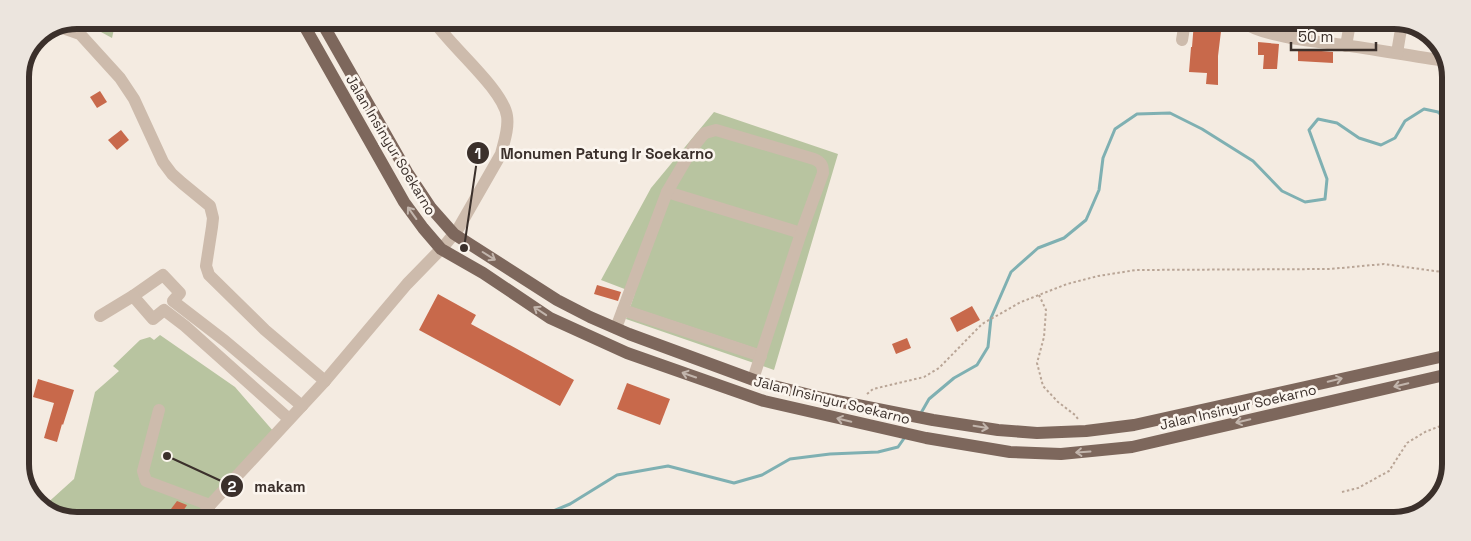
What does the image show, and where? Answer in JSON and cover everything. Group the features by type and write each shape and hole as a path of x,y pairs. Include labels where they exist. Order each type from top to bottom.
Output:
{"main road":[{"name":"Jalan Insinyur Soekarno","path":"306,29 404,202 423,228 442,249 483,273 550,318 627,353 764,401 926,438 1010,452 1061,454 1132,447 1442,376"},
{"name":"Jalan Insinyur Soekarno","path":"326,29 407,172 431,208 454,234 557,300 616,328 753,379 822,398 933,420 998,430 1037,433 1086,431 1134,425 1442,357"},
{"path":"892,430 895,411"}],"street":[{"path":"205,512 325,381 407,284 442,249 454,234 501,154 505,140 507,115 504,106 494,91 441,29"},
{"path":"1182,40 1184,29"},
{"path":"1256,29 1291,38 1439,60"},
{"path":"1291,38 1293,29"},
{"path":"1346,46 1349,29"},
{"path":"68,30 80,34 120,78 134,98 163,162 172,174 210,206 213,218 206,266 209,275 265,330 325,381"},
{"path":"1397,54 1401,30"},
{"path":"616,328 667,192 694,146 705,132 716,130 820,161 823,173 801,233 753,379"},
{"path":"667,192 801,233"},
{"path":"100,316 163,276 180,293 169,306 153,319 133,296"},
{"path":"169,306 225,341 302,406"},
{"path":"169,306 185,326 289,419"},
{"path":"624,310 760,356"},
{"path":"159,410 143,471 146,481 210,505"}],"path":[{"path":"855,404 873,389 924,377 939,368 982,324 1021,302 1067,284 1098,276 1136,270 1330,269 1384,264 1442,272"},
{"path":"1039,295 1046,310 1044,337 1037,363 1042,386 1075,415 1086,431"},
{"path":"1342,492 1358,488 1389,471 1407,443 1442,425"}],"green space":[{"path":"96,29 114,29 112,38"},
{"path":"714,112 838,154 774,370 626,319 635,293 601,280 651,188"},
{"path":"160,335 235,387 274,432 201,512 71,512 53,506 48,502 74,479 95,392 119,371 113,366 140,340 150,337 154,340"}],"building":[{"path":"1193,29 1221,29 1218,56 1218,85 1206,84 1207,73 1189,72"},
{"path":"1258,42 1279,44 1277,69 1263,69 1264,55 1258,55"},
{"path":"1298,49 1333,52 1333,63 1298,61"},
{"path":"100,91 107,102 97,108 90,97"},
{"path":"121,130 129,140 117,150 108,140"},
{"path":"597,285 621,292 618,301 594,294"},
{"path":"438,294 476,315 471,324 574,380 560,406 419,330"},
{"path":"972,306 980,320 957,332 950,318"},
{"path":"907,338 911,348 896,354 892,344"},
{"path":"38,379 74,390 57,442 44,438 54,403 33,397"},
{"path":"627,383 670,399 660,425 617,409"},
{"path":"177,501 187,505 183,512 175,512 171,509"}],"waterway":[{"path":"921,413 929,399 954,378 977,365 988,347 991,318 1011,272 1038,248 1064,238 1086,220 1099,190 1103,158 1115,129 1137,114 1170,113 1202,129 1253,161 1282,191 1305,202 1325,199 1327,179 1309,130 1318,119 1337,123 1359,138 1381,145 1395,138 1405,121 1424,109 1438,112 1442,115"},
{"path":"551,512 570,504 617,475 668,466 734,483 762,475 790,459 830,454 878,452 898,447 905,437"}],"place":[{"name":"Monumen Patung Ir Soekarno","path":"464,248"},
{"name":"makam","path":"167,456"}]}
